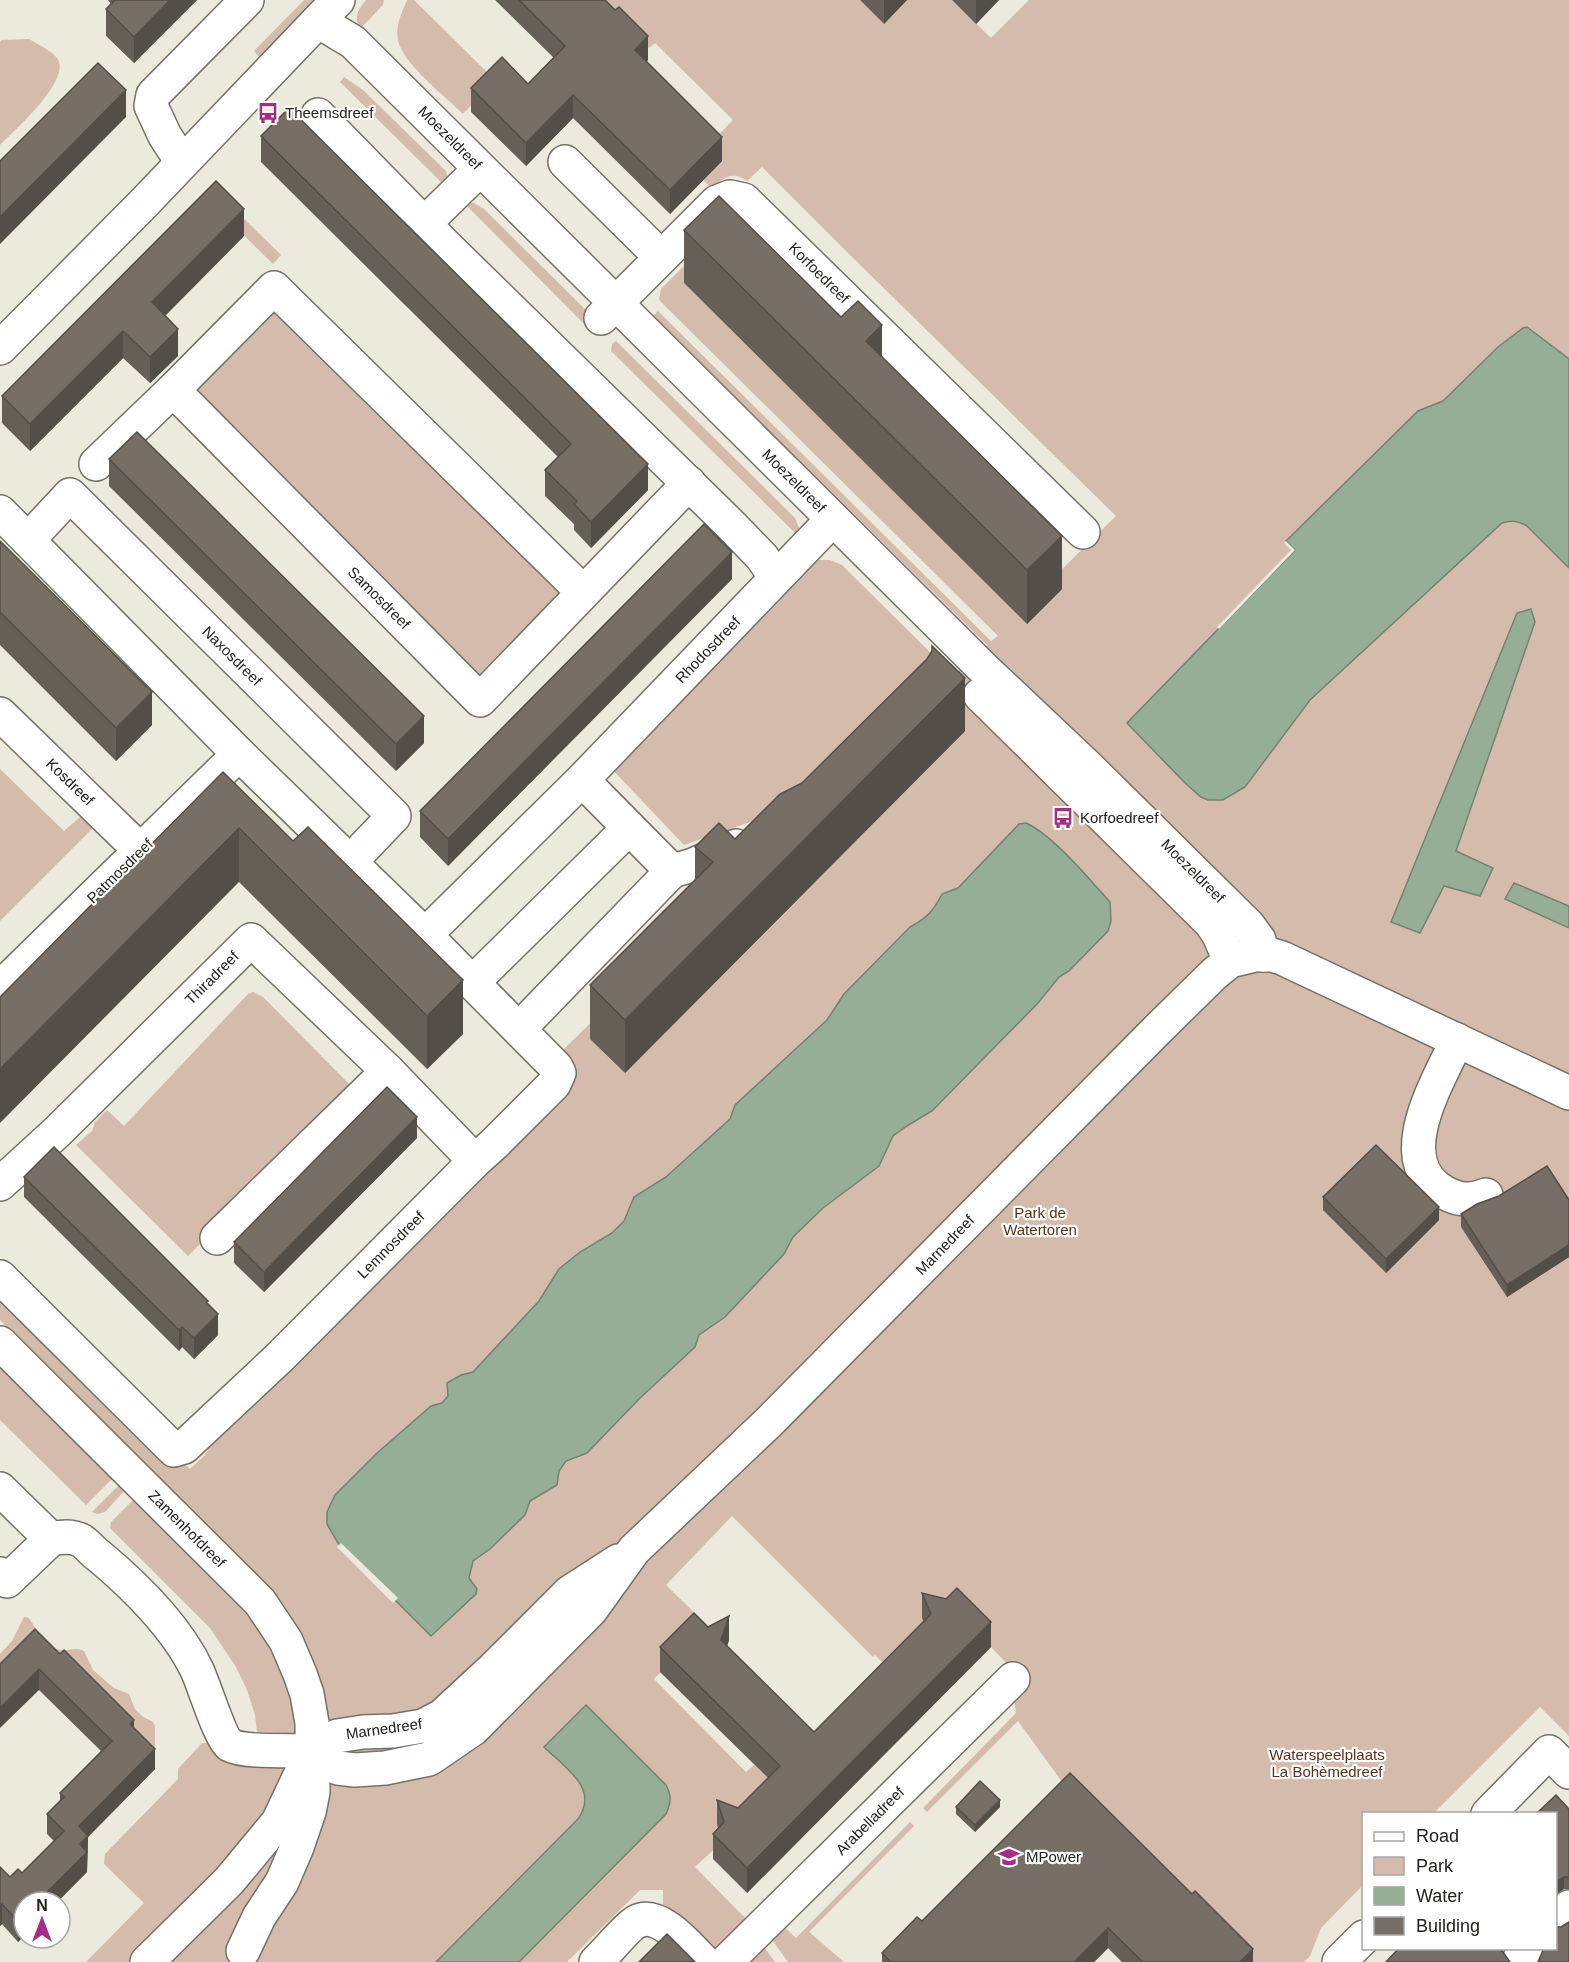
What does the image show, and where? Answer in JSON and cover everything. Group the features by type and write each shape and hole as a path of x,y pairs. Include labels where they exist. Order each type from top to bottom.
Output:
{"street":[{"path":"182,162 165,136 150,106 153,95 246,0"},
{"path":"0,348 328,10"},
{"name":"Moezeldreef","path":"328,10 353,42 473,176 614,305 825,527 1208,920 1220,935 1230,962"},
{"path":"318,115 461,260 689,483 762,557 776,578"},
{"path":"565,162 661,257"},
{"path":"425,223 473,176"},
{"name":"Korfoedreef","path":"614,305 717,202 730,197 744,200 1083,532"},
{"path":"96,464 274,288 583,592"},
{"name":"Samosdreef","path":"173,390 480,700 689,483"},
{"name":"Naxosdreef","path":"28,540 70,495 394,816 350,862"},
{"path":"0,512 239,754 519,1029 672,871 693,865 767,832"},
{"name":"Moezeldreef","path":"825,527 981,666 1087,766 1248,925 1259,940 1263,955"},
{"name":"Rhodosdreef","path":"425,935 582,780 825,527"},
{"name":"Kosdreef","path":"0,714 141,851"},
{"name":"Patmosdreef","path":"0,988 239,754"},
{"path":"582,780 672,871"},
{"path":"473,982 630,828"},
{"name":"Thiradreef","path":"0,1184 57,1132 251,940 388,1071 475,1161"},
{"path":"1263,955 1282,958 1569,1093"},
{"name":"Marnedreef","path":"634,1550 591,1610 474,1729 429,1759 385,1768 355,1770 324,1763 311,1751 337,1736 423,1726 442,1716 570,1592 634,1550 769,1422 1220,969 1230,962 1263,955"},
{"name":"Lemnosdreef","path":"0,1277 174,1450 184,1447 279,1358 554,1084 559,1073 556,1067 519,1029"},
{"path":"1457,1040 1425,1113 1418,1154 1424,1174 1436,1187 1448,1195 1467,1201 1486,1195"},
{"path":"217,1239 388,1071"},
{"name":"Zamenhofdreef","path":"0,1343 260,1602 286,1641 300,1674 312,1723 311,1751 314,1775 309,1812 282,1882 237,1956"},
{"path":"0,1489 51,1539"},
{"path":"0,1574 7,1581 51,1539 65,1536 80,1540 111,1566 180,1640 196,1669 220,1731 227,1743 238,1749 311,1751"},
{"name":"Arabelladreef","path":"726,1962 1013,1679"},
{"name":"Zamenhofdreef","path":"147,1962 228,1881 279,1822 311,1751"},
{"path":"1491,1812 1559,1762"},
{"name":"Zamenhofdreef","path":"237,1956 271,1928 291,1897 313,1848 330,1793 345,1776 355,1770"},
{"path":"1557,1920 1569,1907"},
{"path":"596,1962 636,1922 649,1920 664,1924 704,1962"},
{"path":"1338,1962 1362,1939"},
{"path":"1524,1962 1520,1958 1527,1950"}],"green space":[{"path":"304,0 315,0 259,57 254,51"},
{"path":"366,0 384,0 383,5 361,28 357,17"},
{"path":"407,0 414,0 495,80 463,114 416,69 401,49 397,30"},
{"name":"Park de Watertoren","path":"599,0 860,0 884,24 907,0 952,0 991,38 1029,0 1569,0 1569,1736 1540,1707 1435,1812 1362,1812 1362,1886 1321,1928 1310,1956 1304,1962 1246,1962 1070,1793 1018,1721 927,1812 923,1808 1016,1713 1013,1670 991,1647 895,1675 875,1655 873,1657 732,1516 666,1585 707,1625 654,1679 746,1772 754,1765 779,1789 695,1867 753,1926 711,1953 663,1905 663,1890 640,1890 567,1962 86,1962 144,1903 104,1864 105,1854 178,1779 178,1769 202,1743 215,1743 241,1766 257,1767 255,1715 236,1667 210,1628 110,1528 111,1522 156,1477 0,1320 0,1287 190,1469 552,1100 560,1053 705,910 624,1073 964,731 788,809 684,845 609,766 814,560 830,560 842,565 953,675 987,645 653,316 658,311 991,641 998,636 659,300 661,289 725,225 685,284 1027,623 1052,579 1116,516 762,167 747,181 732,176 712,189 703,180 708,146 733,120 655,43 649,48"},
{"path":"29,39 57,58 60,67 57,78 40,104 0,145 0,42"},
{"path":"344,77 363,90 446,171 447,186 340,82"},
{"path":"224,199 281,255 273,264 216,208"},
{"path":"464,203 474,203 484,209 604,328 596,336"},
{"path":"273,303 566,596 480,687 189,392"},
{"path":"616,341 795,518 799,528 797,535 611,351 612,344"},
{"path":"0,769 64,831 81,816 93,828 0,921"},
{"path":"253,992 263,997 355,1090 188,1256 76,1145 92,1131 95,1122 107,1110 124,1126 248,994"},
{"path":"0,1364 114,1477 86,1505 0,1420"},
{"path":"121,1483 126,1489 105,1512 97,1514 92,1512"},
{"path":"24,1617 29,1618 46,1644 57,1649 84,1651 93,1670 114,1688 129,1694 135,1709 155,1726 155,1768 64,1670 0,1684 0,1654 12,1641"},
{"path":"910,1822 914,1826 809,1932 844,1962 788,1962 770,1937 782,1925 796,1938"},
{"path":"762,1944 775,1962 745,1962"}],"water":[{"path":"1527,327 1569,359 1569,568 1527,526 1515,522 1502,523 1310,700 1245,787 1223,800 1208,800 1201,797 1127,723 1295,550 1286,541 1418,411 1443,401 1498,347"},
{"path":"1531,609 1535,622 1456,851 1493,868 1480,896 1444,886 1420,933 1391,922 1517,613"},
{"path":"1026,823 1059,847 1110,902 1111,921 1108,931 1069,971 1059,977 1038,1003 932,1111 893,1136 879,1166 823,1208 793,1237 784,1254 725,1317 699,1335 695,1347 639,1399 587,1453 566,1461 559,1471 557,1485 530,1501 525,1515 490,1549 473,1561 469,1578 477,1589 476,1594 431,1636 338,1543 327,1524 327,1512 335,1495 376,1454 431,1406 442,1403 448,1396 447,1383 461,1375 473,1372 539,1301 559,1269 580,1252 612,1233 624,1221 634,1197 666,1177 730,1119 735,1105 827,1020 844,994 910,927 929,914 942,894 958,888 1019,824"},
{"path":"1514,883 1569,906 1569,928 1505,899"},
{"path":"586,1705 666,1785 670,1800 666,1814 519,1962 436,1962 578,1819 584,1808 585,1797 582,1788 569,1770 544,1747"}],"pier":[{"path":"1286,541 1295,550 1219,629 1217,627 1291,550 1284,543"},
{"path":"341,1543 398,1598 393,1603 337,1547"}],"building":[{"path":"115,0 170,0 134,37 106,9"},
{"path":"519,0 605,0 615,10 619,7 648,36 635,50 722,137 670,190 573,95 526,143 471,88 502,57 528,84 565,46"},
{"path":"98,63 126,90 0,217 0,161"},
{"path":"289,108 648,464 591,522 574,504 577,501 545,470 571,444 261,136"},
{"path":"216,181 244,209 152,302 178,329 150,357 123,331 30,424 2,396"},
{"path":"719,196 841,317 858,301 882,325 866,341 1062,536 1027,570 684,230"},
{"path":"137,432 424,716 396,744 109,459"},
{"path":"704,524 732,552 448,839 420,811"},
{"path":"0,541 152,692 116,728 0,612"},
{"path":"932,646 965,678 625,1020 590,985 713,862 695,847 719,823 735,839 780,794 802,783 927,659"},
{"path":"223,772 293,841 308,827 463,980 427,1016 239,828 0,1069 0,997"},
{"path":"387,1087 417,1117 264,1272 234,1242"},
{"path":"1376,1145 1439,1207 1386,1259 1323,1197"},
{"path":"54,1147 208,1301 206,1302 218,1314 194,1338 182,1327 179,1330 24,1177"},
{"path":"1547,1166 1569,1200 1569,1245 1507,1285 1461,1214 1477,1204 1499,1196"},
{"path":"957,1588 991,1622 747,1868 713,1834 724,1822 717,1800 738,1808 780,1766 660,1647 694,1613 708,1627 729,1616 721,1640 814,1732 931,1614 922,1593 946,1599"},
{"path":"35,1629 60,1654 64,1650 134,1720 130,1724 155,1749 79,1826 88,1836 80,1844 87,1852 49,1890 12,1890 12,1915 2,1904 0,1906 0,1867 10,1877 18,1869 22,1873 64,1831 47,1814 64,1797 60,1793 112,1741 39,1669 0,1708 0,1664"},
{"path":"1070,1773 1192,1894 1195,1891 1253,1949 1240,1962 1143,1962 1108,1928 1074,1962 891,1962 882,1953 917,1917 922,1921"},
{"path":"980,1781 1000,1800 975,1825 956,1807"},
{"path":"1556,1795 1569,1809 1569,1877 1557,1881 1557,1812 1538,1812"},
{"path":"1569,1922 1569,1962 1538,1962 1543,1950 1557,1950 1557,1927"},
{"path":"667,1934 695,1962 639,1962"},
{"path":"1397,1950 1502,1950 1510,1962 1386,1962"}],"place":[{"name":"Theemsdreef","path":"268,113"},
{"name":"Korfoedreef","path":"1063,818"},
{"name":"MPower","path":"1009,1857"}],"park label":[{"name":"Waterspeelplaats La Bohèmedreef","path":"1327,1764"}]}
